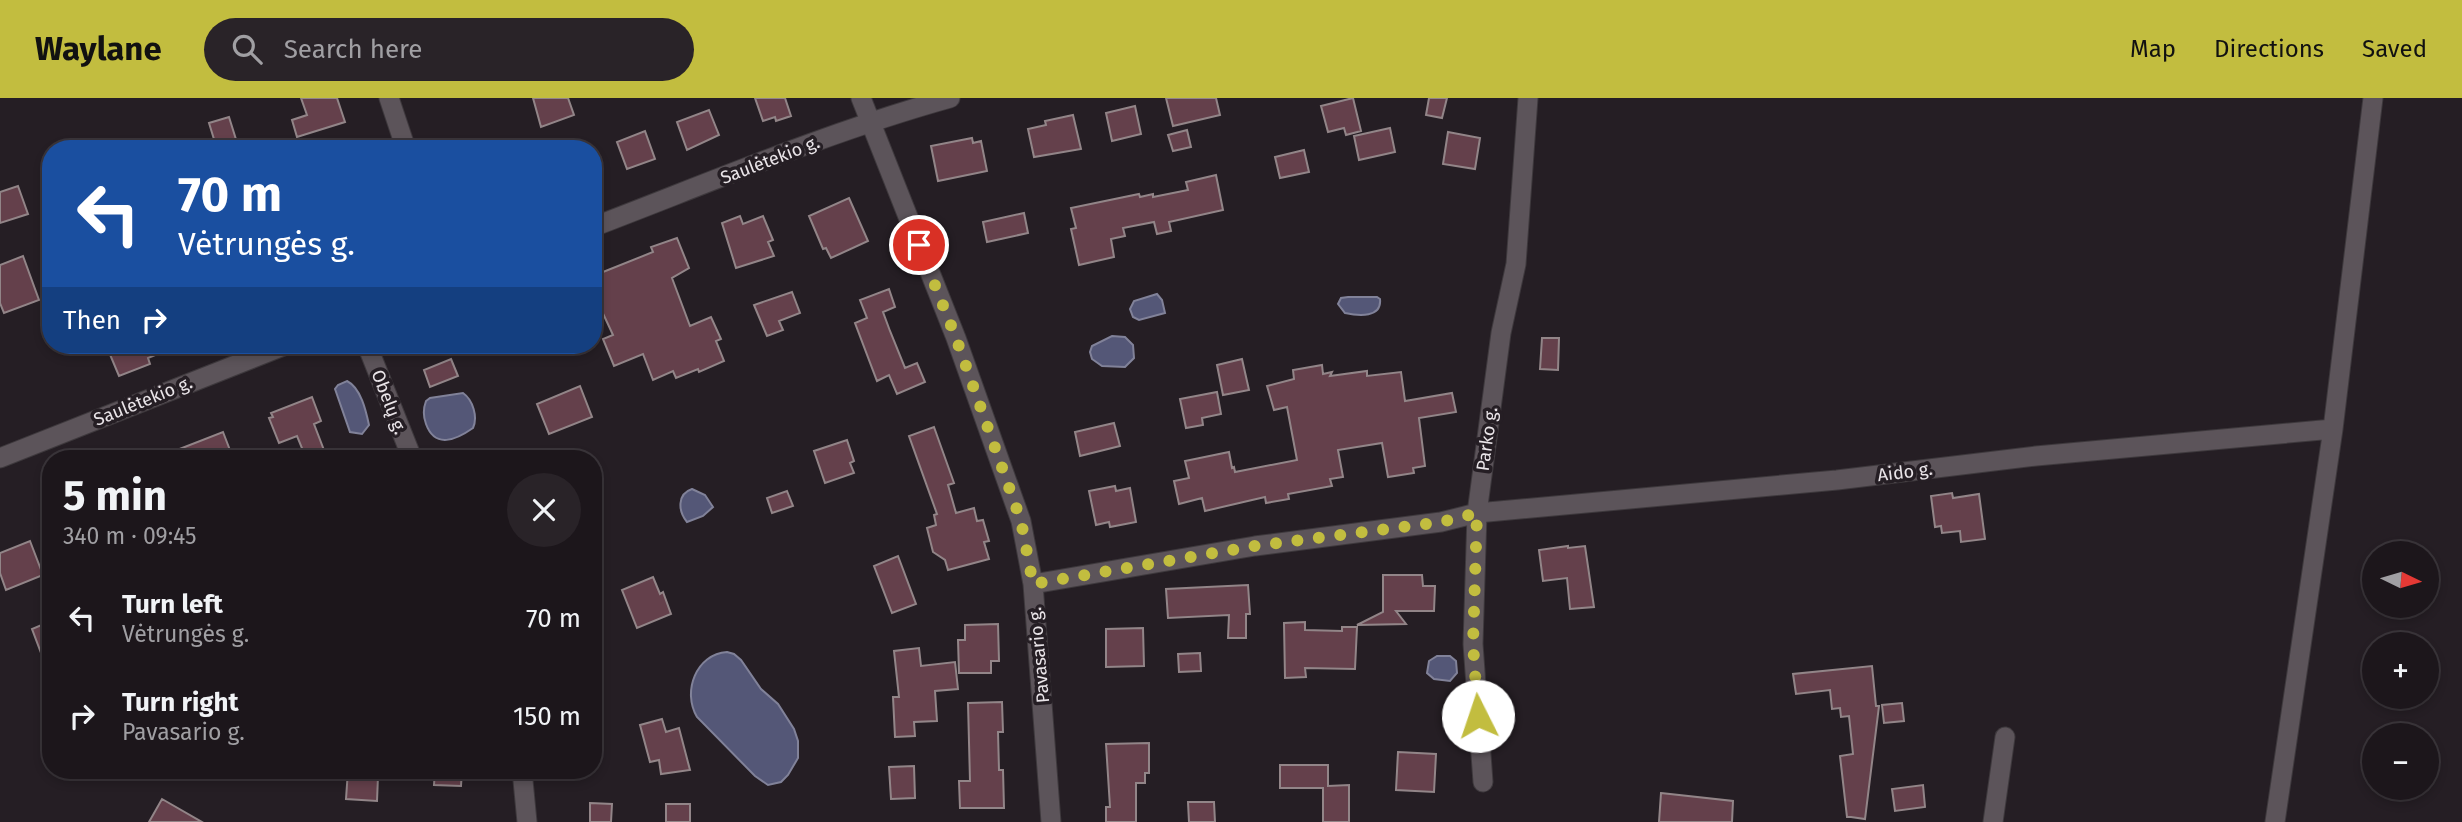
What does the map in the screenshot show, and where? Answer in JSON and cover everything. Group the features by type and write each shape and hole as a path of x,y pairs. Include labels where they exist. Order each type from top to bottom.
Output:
{"street":[{"path":"389,98 404,140"},
{"name":"Pavasario g.","path":"861,98 956,338 1021,521 1033,584 1052,822"},
{"name":"Saulėtekio g.","path":"602,224 871,122 950,98"},
{"name":"Parko g.","path":"1483,782 1473,644 1477,513 1502,333 1516,264 1528,98"},
{"path":"2276,822 2333,429 2373,98"},
{"name":"Saulėtekio g.","path":"0,458 263,354"},
{"name":"Obelų g.","path":"371,354 409,450"},
{"name":"Aido g.","path":"1033,584 1255,546 1441,522 1477,513 1837,480 2036,456 2333,429"},
{"path":"1993,822 2005,737"},
{"path":"523,779 527,822"}],"water":[{"path":"1157,294 1162,300 1165,313 1139,320 1133,317 1130,309 1134,301"},
{"path":"1377,297 1380,299 1380,305 1373,313 1345,313 1338,304 1341,298"},
{"path":"1112,336 1125,337 1133,345 1134,358 1125,367 1102,366 1092,359 1092,346"},
{"path":"347,381 359,394 366,413 369,425 362,434 350,432 335,389"},
{"path":"463,393 474,409 473,428 453,439 435,437 425,421 426,401"},
{"path":"692,489 705,495 713,507 703,516 687,522 680,503 687,491"},
{"path":"727,652 741,660 761,689 778,704 794,729 798,741 798,758 781,782 768,785 755,776 697,717 691,697 695,676 707,659"},
{"path":"1437,656 1450,656 1456,661 1457,673 1450,681 1434,679 1427,673 1429,661"}],"building":[{"path":"301,98 337,98 345,122 297,137 292,120 307,115"},
{"path":"533,98 568,98 574,115 541,127"},
{"path":"755,98 785,98 791,116 776,121 775,117 763,121"},
{"path":"1166,98 1216,98 1220,115 1173,126"},
{"path":"1353,98 1361,131 1346,135 1344,128 1328,132 1321,106"},
{"path":"1429,98 1447,98 1442,118 1426,115"},
{"path":"1135,106 1141,134 1112,141 1106,113"},
{"path":"709,110 719,135 687,150 677,122"},
{"path":"1073,115 1081,149 1034,157 1028,129 1046,125 1045,121"},
{"path":"229,117 236,140 214,140 209,123"},
{"path":"1390,128 1395,152 1359,160 1354,136"},
{"path":"1187,130 1191,147 1173,151 1168,135"},
{"path":"645,131 655,159 627,169 617,142"},
{"path":"1448,132 1480,138 1475,169 1443,164"},
{"path":"972,138 973,143 981,141 987,171 938,181 931,146"},
{"path":"1304,150 1309,172 1280,178 1275,157"},
{"path":"1216,175 1223,210 1169,222 1171,231 1157,234 1154,222 1123,228 1125,236 1111,239 1114,257 1079,265 1071,229 1076,228 1071,208 1139,194 1140,197 1153,194 1153,197 1188,190 1186,182"},
{"path":"18,186 28,214 0,223 0,192"},
{"path":"849,198 868,241 831,258 826,248 823,249 809,216"},
{"path":"1024,213 1028,233 987,242 983,222"},
{"path":"740,216 743,224 763,216 773,240 768,242 774,256 736,268 722,223"},
{"path":"677,238 689,268 672,278 690,326 711,317 721,339 716,341 724,361 699,372 698,369 676,378 673,371 653,380 643,354 614,366 603,339 613,335 602,311 602,272 653,252 651,247"},
{"path":"23,256 39,300 4,313 0,303 0,265"},
{"path":"889,289 895,307 883,312 890,331 905,368 917,363 925,382 897,394 889,375 877,381 855,323 867,318 860,300"},
{"path":"792,292 800,313 779,321 783,330 767,336 754,305"},
{"path":"1542,338 1559,338 1558,370 1540,369"},
{"path":"110,354 158,354 148,358 150,364 119,376"},
{"path":"451,359 458,376 430,387 424,370"},
{"path":"1242,359 1249,390 1223,395 1217,365"},
{"path":"1322,365 1323,374 1332,372 1330,376 1367,371 1367,376 1401,372 1405,401 1452,393 1456,412 1419,418 1425,466 1413,468 1414,473 1388,477 1382,443 1338,450 1343,477 1330,479 1332,486 1288,494 1289,499 1266,503 1265,497 1205,511 1202,498 1179,504 1174,481 1189,478 1185,461 1229,452 1235,472 1297,460 1287,407 1274,410 1267,386 1294,379 1293,370"},
{"path":"580,386 592,417 549,434 537,404"},
{"path":"1217,392 1221,414 1202,418 1203,425 1186,428 1180,399"},
{"path":"312,397 321,421 314,424 324,450 303,450 297,436 279,443 269,418 273,417 271,413"},
{"path":"1114,423 1120,446 1080,456 1075,432"},
{"path":"934,427 954,483 948,485 956,513 974,508 977,521 983,520 989,541 984,542 989,559 948,570 945,560 933,552 927,528 936,525 934,515 937,514 909,436"},
{"path":"223,432 230,450 177,450"},
{"path":"847,440 854,461 850,463 854,473 825,483 814,451"},
{"path":"1115,486 1116,491 1130,488 1136,522 1110,527 1109,522 1096,525 1089,491"},
{"path":"787,491 793,506 772,513 767,498"},
{"path":"1952,493 1953,498 1979,494 1985,539 1961,542 1960,531 1942,533 1941,526 1935,527 1931,496"},
{"path":"30,541 42,575 6,590 0,573 0,553"},
{"path":"1585,546 1594,607 1570,609 1567,578 1543,581 1539,550"},
{"path":"898,556 916,604 892,613 874,566"},
{"path":"1383,575 1422,575 1423,586 1435,586 1434,611 1396,611 1406,624 1357,625 1383,612"},
{"path":"653,577 660,594 663,592 671,614 637,628 622,590"},
{"path":"1248,585 1250,614 1246,614 1246,638 1228,638 1229,615 1168,618 1166,589"},
{"path":"1305,622 1305,630 1342,631 1342,627 1357,627 1355,669 1305,668 1306,677 1285,678 1284,623"},
{"path":"998,624 999,661 991,661 991,673 959,673 958,640 965,640 965,625"},
{"path":"42,625 42,655 32,629"},
{"path":"1143,628 1144,666 1106,667 1106,629"},
{"path":"919,648 921,666 955,662 958,689 935,691 937,721 914,722 915,736 895,737 893,697 899,697 894,651"},
{"path":"1200,653 1201,671 1179,672 1178,654"},
{"path":"1872,666 1876,706 1879,706 1865,819 1847,817 1840,756 1853,754 1849,716 1841,717 1840,708 1832,709 1830,690 1796,694 1793,674"},
{"path":"1002,702 1003,732 998,732 1004,808 960,808 959,781 970,781 968,703"},
{"path":"1902,703 1904,721 1884,723 1882,705"},
{"path":"662,719 666,732 679,728 690,770 661,774 659,760 650,762 640,725"},
{"path":"1149,743 1149,773 1145,773 1145,783 1136,783 1136,822 1106,822 1106,807 1110,807 1106,744"},
{"path":"1398,752 1436,754 1434,792 1396,790"},
{"path":"1280,765 1328,765 1328,786 1349,785 1349,822 1323,822 1323,788 1280,788"},
{"path":"914,766 915,798 891,799 889,767"},
{"path":"347,779 378,779 377,801 346,799"},
{"path":"434,779 461,779 461,786 434,785"},
{"path":"1923,785 1925,807 1895,811 1892,789"},
{"path":"1661,793 1733,801 1732,822 1659,822"},
{"path":"162,799 202,822 149,822"},
{"path":"1188,802 1214,802 1215,822 1189,822"},
{"path":"590,803 612,804 611,822 590,822"},
{"path":"666,804 690,804 690,822 666,822"}],"route":[{"path":"919,245 956,338 1021,521 1033,584 1255,546 1461,519 1477,513 1473,644 1478,716"}]}
